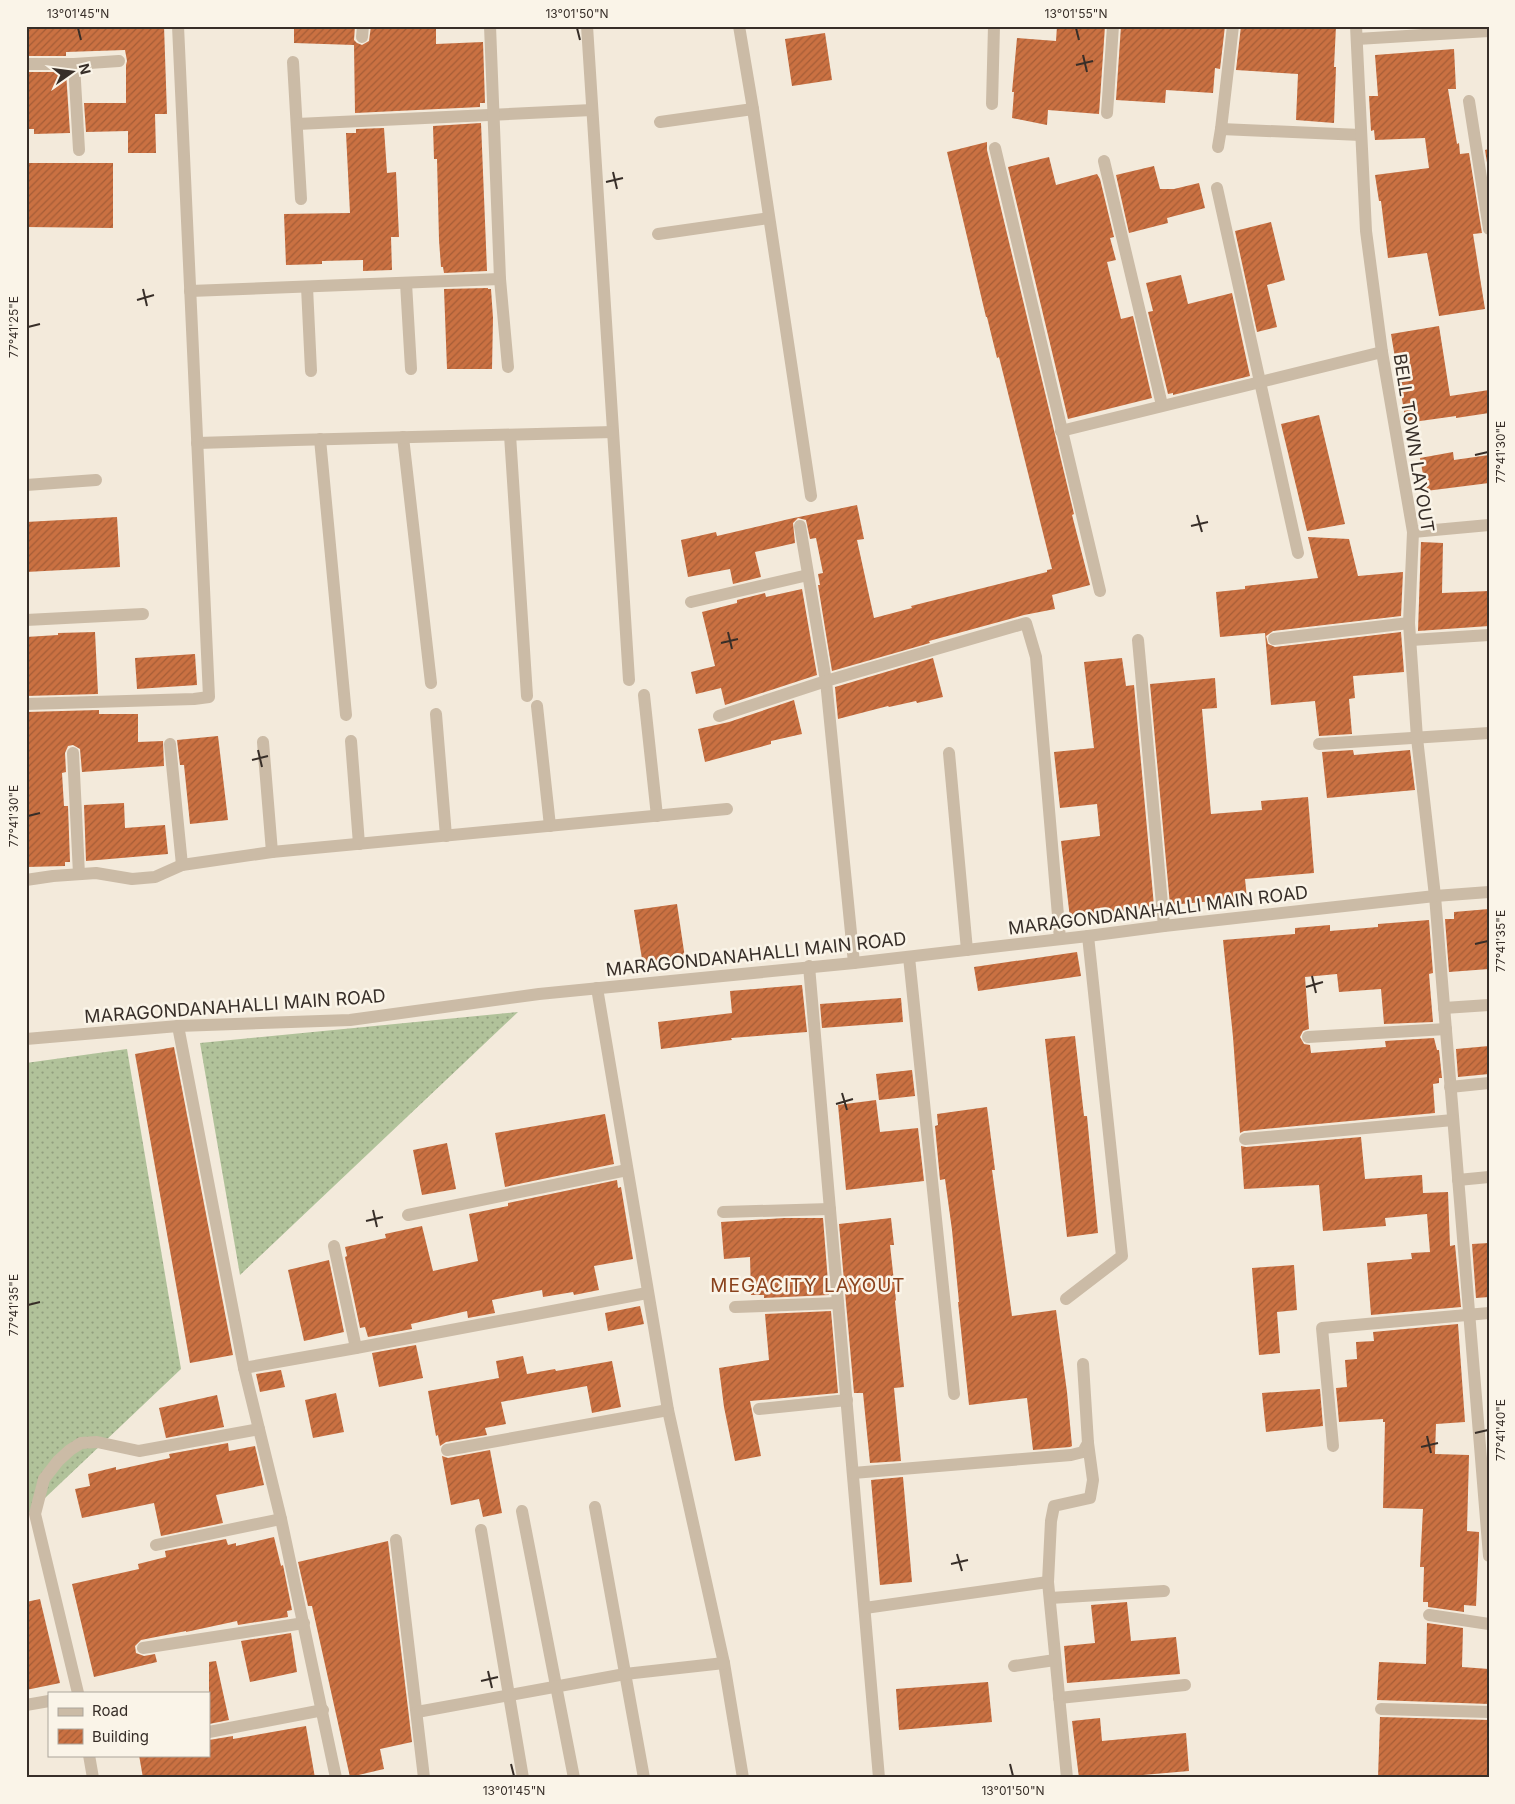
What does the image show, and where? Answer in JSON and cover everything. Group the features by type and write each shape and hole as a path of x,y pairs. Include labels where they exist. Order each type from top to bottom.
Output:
{"street":[{"path":"26,704 208,697 178,26"},
{"path":"490,26 500,280 508,367"},
{"path":"587,26 629,680"},
{"path":"739,26 811,496"},
{"path":"992,104 994,26"},
{"path":"1107,113 1113,26"},
{"path":"1218,147 1222,128 1233,26"},
{"path":"1357,33 1489,32"},
{"name":"BELL TOWN LAYOUT","path":"1357,33 1366,231 1382,352 1412,532 1409,623 1417,738 1435,896 1489,1556"},
{"path":"26,64 74,64 120,61"},
{"path":"293,62 301,199"},
{"path":"74,64 79,150"},
{"path":"1469,101 1489,228"},
{"path":"660,122 753,109"},
{"path":"297,124 592,110"},
{"path":"1222,128 1361,135"},
{"path":"995,148 1100,591"},
{"path":"1104,161 1162,406"},
{"path":"1216,188 1298,552"},
{"path":"658,234 769,218"},
{"path":"190,291 500,280"},
{"path":"406,283 411,369"},
{"path":"308,287 311,371"},
{"path":"1061,431 1382,352"},
{"path":"197,444 613,432"},
{"path":"510,435 527,696"},
{"path":"403,437 431,683"},
{"path":"320,439 346,715"},
{"path":"26,485 96,480"},
{"path":"800,526 826,682 854,963"},
{"path":"1412,532 1489,526"},
{"path":"691,602 808,575"},
{"path":"26,620 143,614"},
{"path":"719,716 826,682 1026,623 1036,657 1060,939"},
{"path":"1274,639 1409,623"},
{"path":"1410,640 1489,635"},
{"path":"1138,640 1164,926"},
{"path":"644,695 657,816"},
{"path":"537,706 550,826"},
{"path":"436,714 446,836"},
{"path":"1319,744 1489,733"},
{"path":"351,741 359,844"},
{"path":"263,742 272,852"},
{"path":"170,744 182,865"},
{"path":"73,753 79,874"},
{"path":"949,753 967,950"},
{"path":"26,880 79,874 96,874 132,879 155,877 182,865 272,852 727,809"},
{"name":"MARAGONDANAHALLI MAIN ROAD","path":"26,1039 178,1026 350,1020 597,988 854,963 1164,926 1435,896 1489,892"},
{"path":"1066,1299 1122,1256 1088,936"},
{"path":"909,957 954,1394"},
{"path":"809,966 879,1778"},
{"path":"597,988 668,1410 724,1663 743,1778"},
{"path":"1444,1008 1489,1005"},
{"path":"178,1026 244,1368 281,1519 336,1778"},
{"path":"1308,1037 1446,1029"},
{"path":"1450,1087 1489,1083"},
{"path":"1245,1139 1453,1120"},
{"path":"408,1215 627,1170"},
{"path":"1458,1180 1489,1177"},
{"path":"723,1212 830,1210"},
{"path":"334,1246 356,1348"},
{"path":"244,1368 647,1293"},
{"path":"735,1307 838,1303"},
{"path":"1332,1446 1322,1328 1489,1313"},
{"path":"1067,1778 1048,1582 1051,1521 1054,1506 1090,1498 1093,1480 1088,1442 1083,1364"},
{"path":"759,1409 847,1400"},
{"path":"446,1450 668,1410"},
{"path":"78,1692 36,1514 44,1479 58,1461 81,1443 97,1442 140,1451 259,1429"},
{"path":"853,1473 1071,1455 1082,1452 1088,1442"},
{"path":"595,1507 644,1778"},
{"path":"522,1511 574,1778"},
{"path":"156,1545 281,1519"},
{"path":"481,1530 523,1778"},
{"path":"396,1540 424,1778"},
{"path":"865,1608 1048,1582"},
{"path":"1050,1598 1164,1591"},
{"path":"1429,1615 1489,1624"},
{"path":"143,1648 304,1622"},
{"path":"1014,1666 1055,1660"},
{"path":"416,1712 625,1674 724,1663"},
{"path":"1059,1698 1185,1685"},
{"path":"26,1705 48,1701"},
{"path":"1381,1709 1489,1712"},
{"path":"210,1732 323,1710"},
{"path":"89,1756 92,1778"}],"green space":[{"path":"518,1012 240,1275 200,1043"},
{"path":"127,1049 181,1369 26,1516 26,1063"}],"building":[{"path":"26,26 164,26 167,114 155,114 156,153 128,153 128,131 86,132 84,103 126,103 127,61 125,50 66,52 66,56 26,56"},
{"path":"294,26 355,26 354,40 362,45 369,41 371,26 436,26 436,44 483,42 485,103 480,103 480,107 355,113 354,45 294,43"},
{"path":"1057,26 1105,26 1099,114 1048,110 1047,125 1012,118 1014,92 1012,92 1017,38 1056,41"},
{"path":"1121,26 1225,26 1220,69 1215,68 1213,93 1166,90 1165,103 1116,100"},
{"path":"1241,26 1336,26 1334,123 1296,120 1298,74 1236,70"},
{"path":"825,33 832,80 792,86 785,39"},
{"path":"1454,49 1456,89 1448,89 1460,154 1469,153 1482,233 1473,234 1485,309 1439,316 1427,253 1388,258 1381,201 1379,201 1375,175 1429,168 1425,138 1375,140 1374,130 1371,131 1369,96 1378,96 1375,55"},
{"path":"26,72 66,72 70,133 34,134 34,129 26,129"},
{"path":"481,123 487,271 444,273 443,267 441,267 437,159 434,159 433,126"},
{"path":"384,128 387,173 396,172 399,237 391,237 392,270 363,271 363,260 322,261 322,264 286,265 284,214 350,213 346,133 356,133 356,129"},
{"path":"987,142 987,150 1090,585 1052,595 1055,609 1024,615 929,641 930,643 832,671 818,585 820,585 818,574 823,573 816,538 810,539 806,520 798,518 793,523 795,543 755,552 761,577 733,584 730,569 688,577 681,540 716,532 717,536 789,519 857,505 864,539 857,540 874,618 912,608 911,606 1047,572 1047,570 1052,569 999,357 997,358 986,317 947,152"},
{"path":"1489,149 1489,175 1485,150"},
{"path":"1049,157 1056,185 1097,174 1100,179 1114,237 1110,238 1116,260 1107,262 1121,319 1133,316 1152,398 1068,419 1008,167"},
{"path":"26,163 113,163 113,228 26,227"},
{"path":"1154,166 1160,189 1174,189 1199,183 1205,208 1167,218 1168,223 1129,233 1116,175"},
{"path":"1271,222 1285,280 1267,285 1277,327 1257,332 1235,231"},
{"path":"1181,275 1188,304 1232,293 1250,376 1173,395 1173,393 1168,394 1148,312 1153,311 1146,283"},
{"path":"444,289 491,289 493,318 492,369 447,369"},
{"path":"1439,326 1450,396 1489,390 1489,413 1406,423 1391,334"},
{"path":"1319,415 1345,524 1307,531 1281,424"},
{"path":"1453,452 1454,460 1489,455 1489,483 1426,491 1420,458"},
{"path":"117,517 120,567 26,572 26,522"},
{"path":"1308,537 1349,539 1358,576 1403,572 1401,616 1273,631 1266,636 1268,644 1275,647 1401,632 1404,672 1353,676 1355,698 1349,699 1352,734 1319,736 1315,701 1271,705 1265,633 1220,637 1216,592 1245,589 1245,586 1318,578"},
{"path":"1421,542 1443,543 1442,593 1489,591 1489,626 1418,631"},
{"path":"802,589 817,675 725,705 721,688 696,694 691,672 715,666 702,612 765,593 766,597"},
{"path":"95,632 98,694 26,696 26,637 58,635 58,633"},
{"path":"195,654 197,685 137,689 135,658"},
{"path":"933,658 943,697 917,703 916,701 888,706 838,719 835,687"},
{"path":"1122,658 1126,686 1134,685 1154,906 1145,907 1145,909 1070,918 1061,841 1100,836 1097,804 1060,808 1054,752 1094,748 1084,662"},
{"path":"1215,678 1217,708 1202,709 1211,814 1262,810 1261,801 1308,797 1314,873 1245,879 1247,898 1170,905 1150,684"},
{"path":"794,700 802,734 771,741 771,744 705,762 698,729 729,722"},
{"path":"99,710 99,714 138,714 138,742 163,741 164,766 82,772 80,749 73,745 68,746 65,753 66,772 62,773 64,806 68,806 70,862 65,862 65,866 27,867 26,712"},
{"path":"218,736 228,820 190,824 184,765 180,765 177,740"},
{"path":"1353,750 1354,755 1410,750 1415,790 1327,798 1322,752"},
{"path":"124,803 125,828 165,825 168,854 86,861 84,805"},
{"path":"677,904 685,958 643,965 634,910"},
{"path":"1489,909 1489,969 1449,972 1445,919 1454,919 1454,912"},
{"path":"1429,920 1433,973 1429,974 1433,1022 1384,1024 1381,989 1339,992 1337,974 1305,977 1309,1029 1303,1031 1300,1037 1304,1044 1310,1045 1311,1053 1386,1047 1385,1041 1434,1038 1437,1050 1439,1050 1442,1078 1439,1078 1439,1083 1433,1084 1435,1113 1244,1131 1240,1133 1223,940 1295,934 1295,928 1330,925 1330,931 1378,927 1378,924"},
{"path":"1077,952 1081,976 978,991 974,967"},
{"path":"802,985 807,1032 731,1038 732,1040 661,1049 658,1022 732,1013 730,991"},
{"path":"901,998 903,1022 822,1028 820,1004"},
{"path":"1075,1036 1084,1116 1087,1116 1098,1233 1067,1237 1045,1039"},
{"path":"1489,1046 1489,1074 1458,1077 1456,1049"},
{"path":"174,1047 233,1355 190,1363 135,1054"},
{"path":"912,1070 915,1096 879,1100 876,1074"},
{"path":"876,1100 880,1132 918,1128 924,1181 846,1190 838,1105"},
{"path":"987,1107 995,1170 992,1170 1012,1316 1056,1310 1067,1392 1072,1446 1070,1447 1033,1450 1027,1398 969,1405 952,1230 945,1179 940,1180 935,1126 938,1125 937,1114"},
{"path":"605,1114 614,1164 505,1187 495,1133"},
{"path":"1361,1137 1365,1179 1422,1175 1423,1193 1448,1192 1450,1246 1455,1245 1461,1307 1371,1315 1367,1263 1412,1259 1411,1253 1430,1252 1427,1214 1385,1218 1386,1226 1323,1231 1319,1185 1244,1189 1241,1146"},
{"path":"447,1143 456,1189 422,1195 413,1150"},
{"path":"617,1180 618,1188 621,1187 633,1259 594,1266 599,1290 574,1295 573,1292 543,1297 542,1290 492,1300 495,1313 468,1318 467,1311 411,1324 412,1329 368,1337 365,1327 360,1328 345,1257 347,1256 345,1247 386,1238 385,1234 422,1226 433,1271 478,1261 469,1214 508,1206 508,1203"},
{"path":"784,1218 823,1218 829,1295 764,1298 764,1295 751,1295 750,1257 724,1259 721,1222"},
{"path":"891,1218 894,1245 890,1245 904,1387 894,1388 901,1461 870,1463 863,1393 854,1393 839,1224"},
{"path":"1489,1243 1489,1297 1476,1298 1472,1244"},
{"path":"329,1260 344,1332 304,1341 288,1270"},
{"path":"1294,1265 1297,1310 1277,1312 1280,1353 1259,1355 1252,1268"},
{"path":"640,1306 644,1324 608,1331 605,1313"},
{"path":"831,1311 838,1393 750,1401 761,1456 735,1461 724,1407 719,1368 769,1360 765,1314"},
{"path":"1458,1324 1465,1422 1436,1424 1435,1454 1469,1455 1467,1531 1479,1532 1479,1536 1476,1606 1464,1605 1464,1612 1428,1607 1428,1602 1423,1602 1424,1567 1420,1567 1423,1509 1383,1508 1385,1422 1383,1422 1383,1419 1339,1422 1336,1388 1347,1387 1345,1360 1357,1359 1356,1342 1374,1341 1373,1332"},
{"path":"416,1345 423,1378 379,1387 372,1353"},
{"path":"523,1356 527,1374 612,1361 621,1407 592,1413 587,1386 501,1402 506,1424 485,1428 487,1435 446,1442 440,1446 438,1435 436,1436 428,1391 499,1378 496,1361"},
{"path":"281,1370 285,1387 260,1392 256,1374"},
{"path":"1320,1389 1323,1426 1266,1432 1262,1393"},
{"path":"336,1393 344,1432 313,1438 305,1400"},
{"path":"217,1395 224,1427 166,1438 159,1408"},
{"path":"228,1443 229,1451 255,1446 264,1485 216,1495 223,1523 161,1536 154,1503 82,1518 75,1489 90,1486 88,1474 116,1467 116,1470 170,1458 169,1454"},
{"path":"490,1450 502,1513 483,1517 479,1499 451,1505 442,1456 448,1458"},
{"path":"903,1477 912,1582 880,1585 871,1480"},
{"path":"274,1537 281,1566 283,1565 292,1610 287,1611 288,1617 238,1625 237,1621 141,1640 135,1646 136,1653 144,1656 155,1654 157,1662 94,1677 72,1584 139,1569 138,1564 166,1557 165,1551 226,1539 228,1545 236,1543 236,1546"},
{"path":"388,1541 412,1742 380,1749 384,1769 350,1777 312,1606 308,1606 298,1562"},
{"path":"40,1599 60,1683 26,1690 26,1602"},
{"path":"1127,1602 1131,1641 1176,1637 1180,1674 1067,1683 1064,1646 1095,1643 1091,1605"},
{"path":"1427,1623 1463,1628 1462,1667 1489,1669 1489,1704 1377,1700 1379,1662 1426,1664"},
{"path":"291,1633 297,1672 250,1682 241,1641"},
{"path":"216,1661 229,1720 210,1724 210,1692 209,1662"},
{"path":"988,1682 992,1722 899,1730 896,1689"},
{"path":"1380,1717 1489,1720 1489,1778 1378,1778"},
{"path":"1100,1718 1102,1741 1186,1733 1189,1771 1108,1778 1079,1778 1072,1721"},
{"path":"306,1726 315,1778 143,1778 139,1756 210,1756 210,1740 233,1736 233,1739"}],"district":[{"name":"MEGACITY LAYOUT","path":"808,1285"}]}
